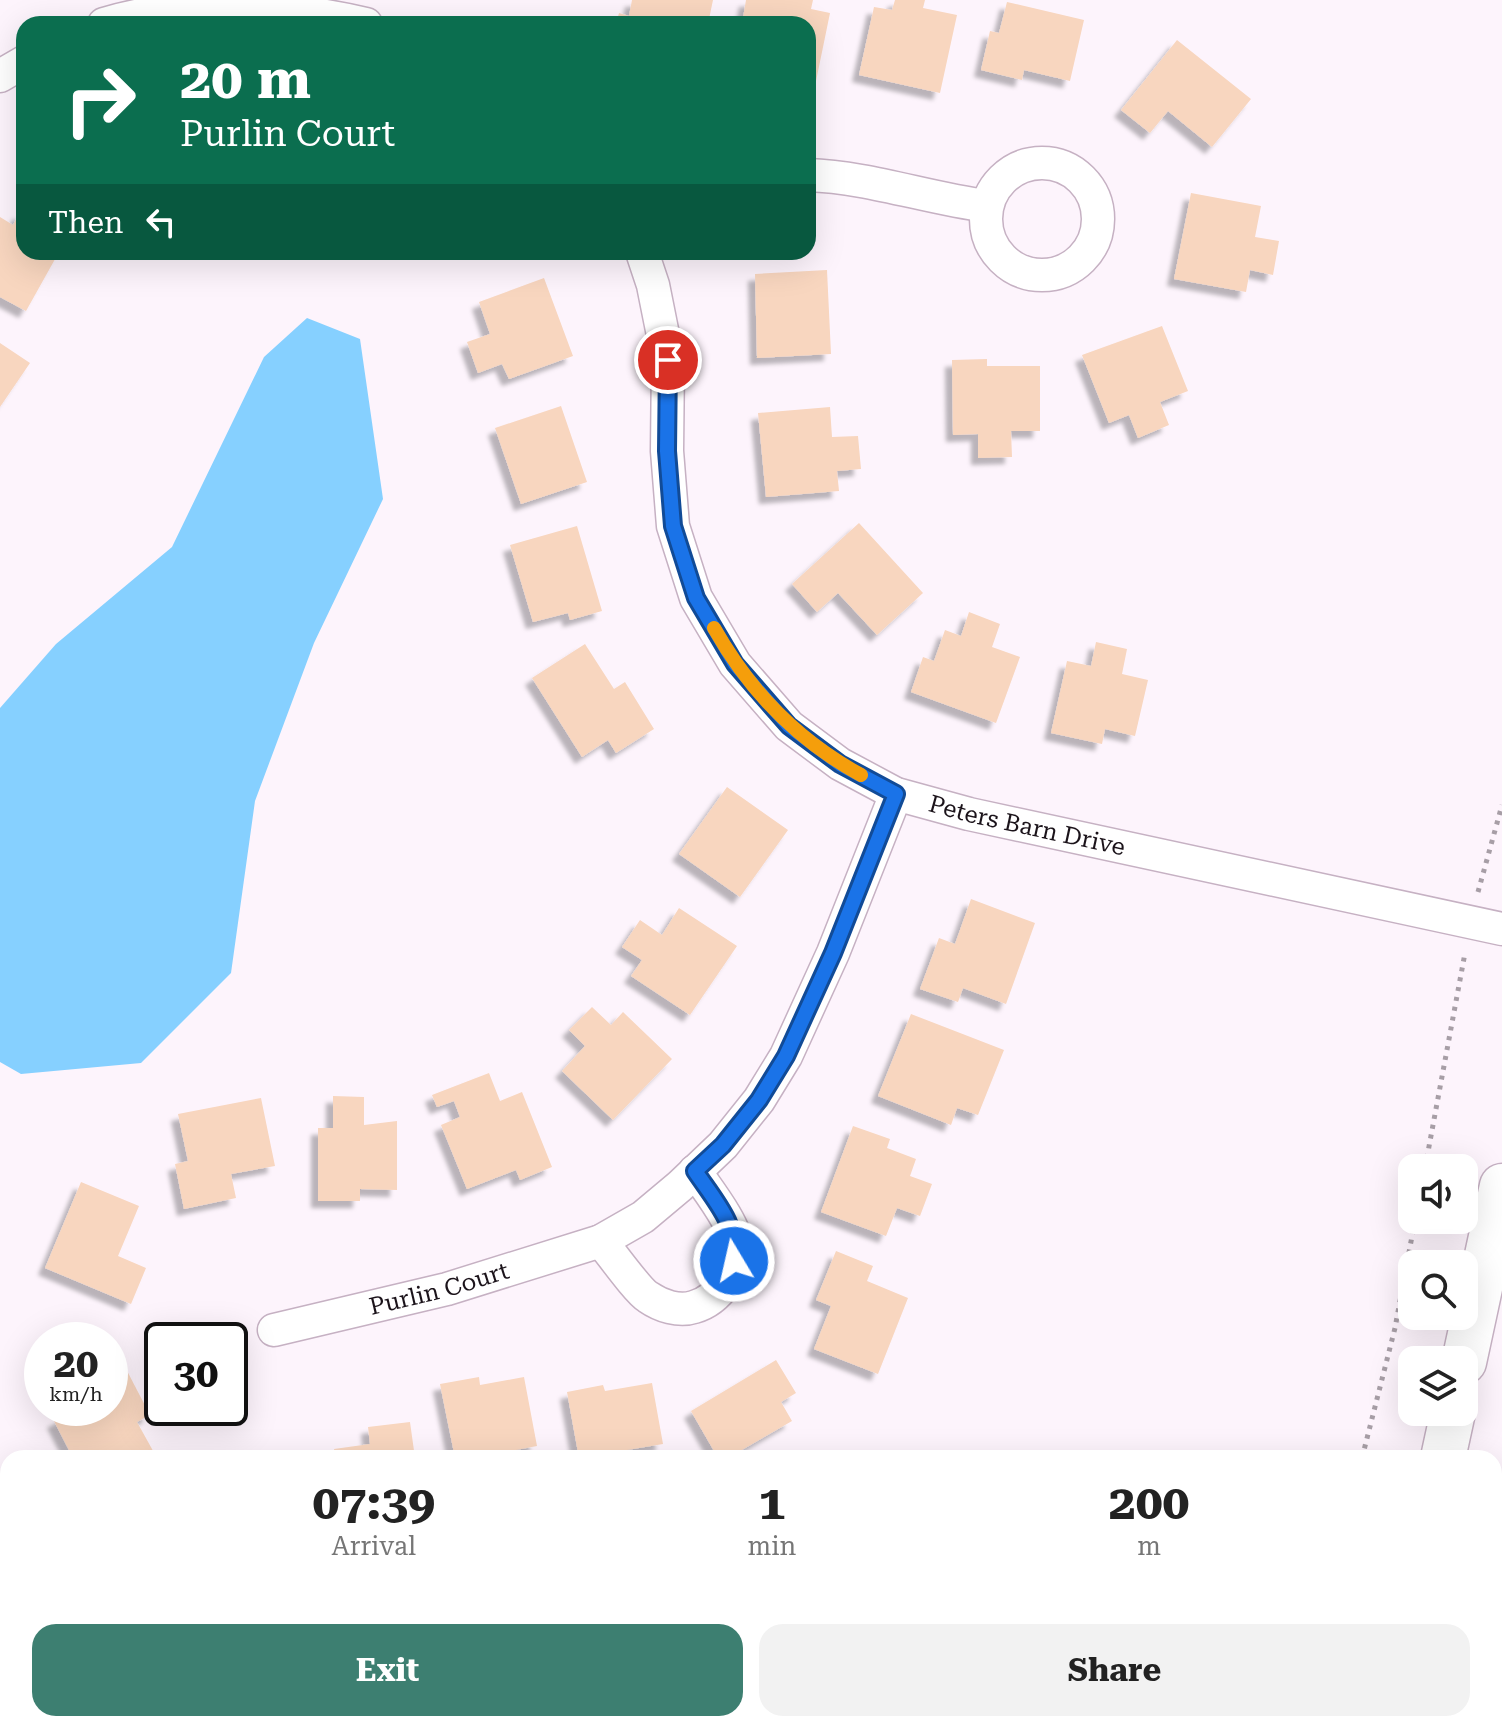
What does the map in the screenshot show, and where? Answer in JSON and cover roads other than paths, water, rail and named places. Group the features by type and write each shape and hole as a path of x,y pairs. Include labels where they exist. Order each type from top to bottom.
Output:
{"street":[{"path":"121,16 181,3 260,6 319,16"},
{"path":"816,176 879,184 987,206"},
{"name":"Peters Barn Drive","path":"645,260 653,285 668,360 667,451 673,526 696,598 735,664 789,726 840,764 896,794 969,814 1487,926"},
{"name":"Purlin Court","path":"274,1330 447,1289 601,1241 643,1217 723,1145 759,1100 786,1056 833,953 896,794"},
{"path":"601,1241 644,1295 668,1308 693,1308 715,1295 731,1276 737,1245 724,1213 695,1171"},
{"path":"1467,1346 1502,1186"},
{"path":"1445,1450 1450,1426"}],"water":[{"path":"307,318 360,339 383,499 314,643 255,801 231,973 141,1063 21,1074 0,1062 0,708 56,644 172,547 264,357"}]}
